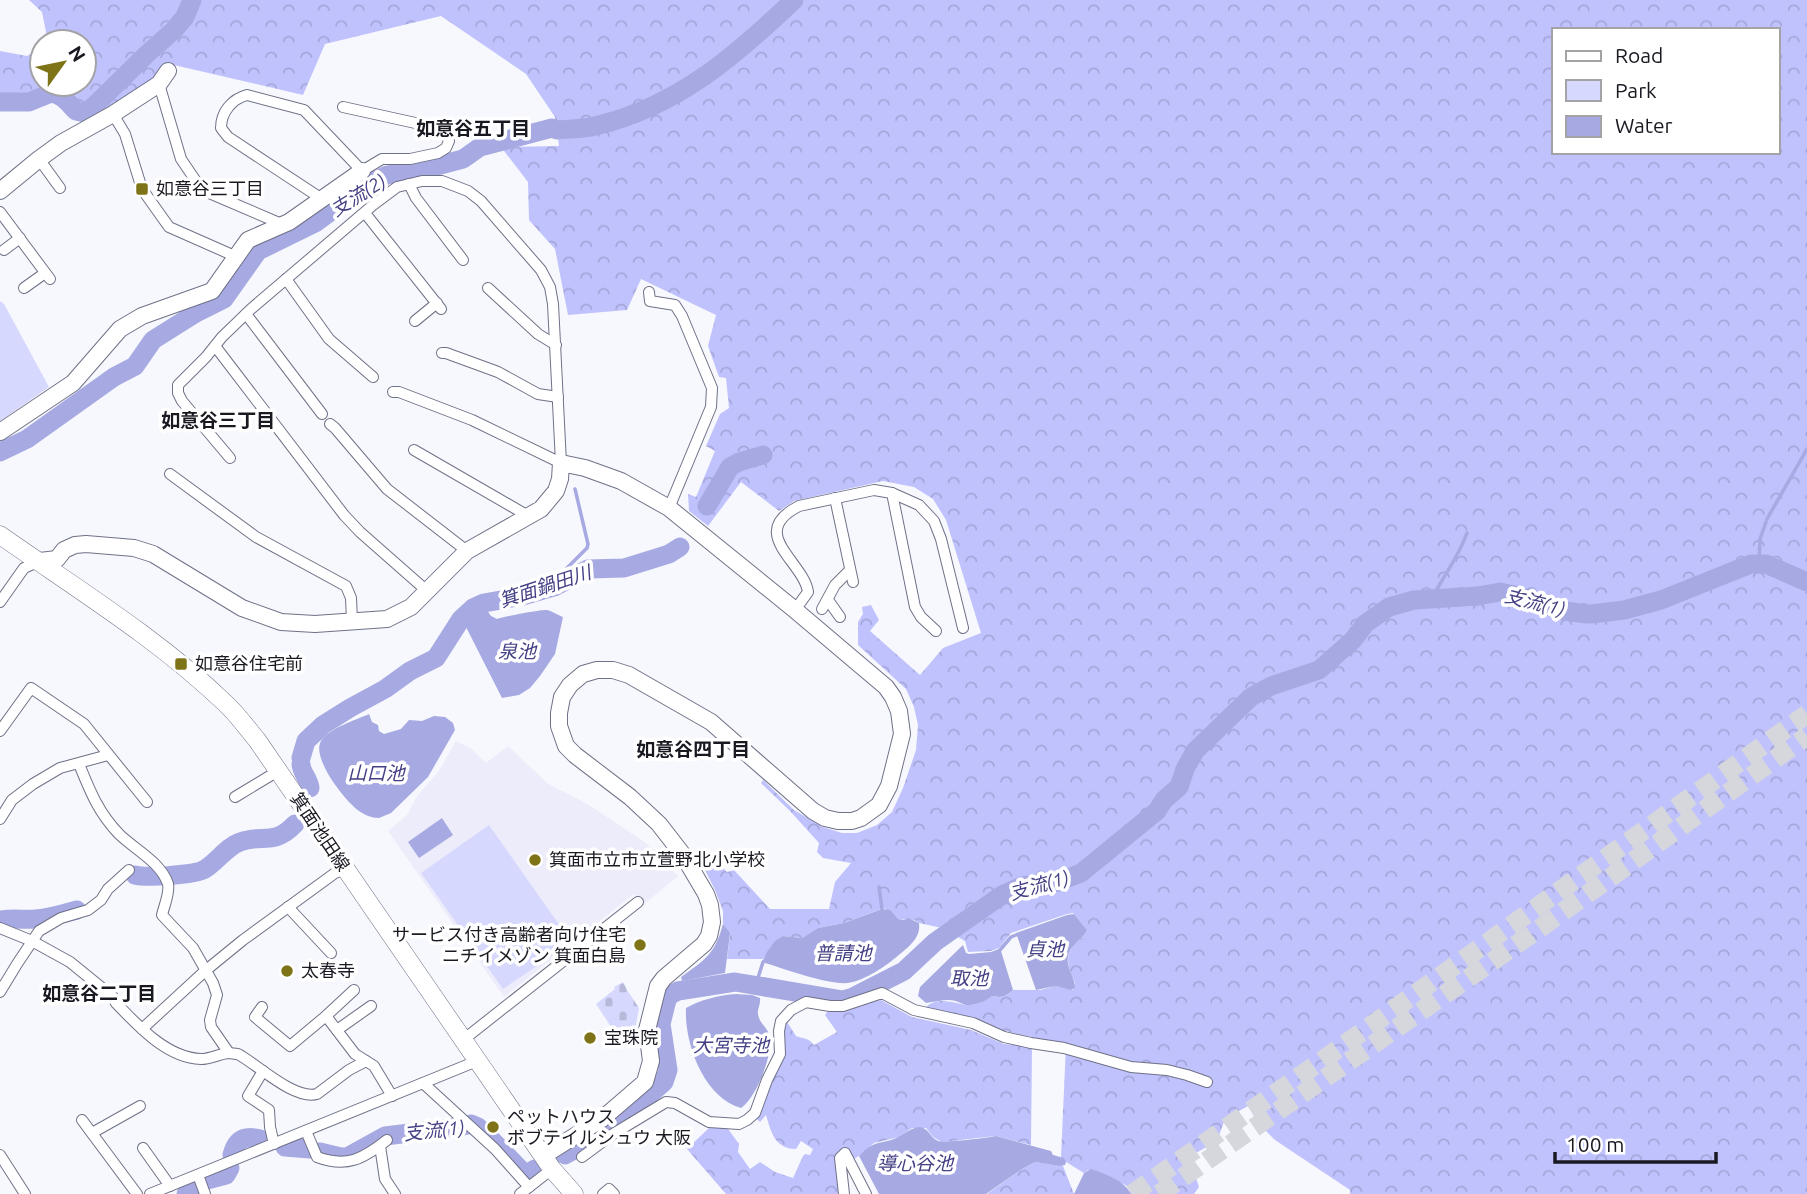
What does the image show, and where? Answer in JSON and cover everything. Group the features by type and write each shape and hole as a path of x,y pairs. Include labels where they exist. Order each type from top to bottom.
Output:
{"main road":[{"name":"箕面池田線","path":"0,535 119,617 181,664 227,705 257,740 547,1162 574,1194"}],"street":[{"path":"0,191 38,159 113,114 164,78 181,159 202,190 284,225"},
{"path":"322,199 224,133 221,128 222,117 232,102 247,95 304,110 362,171"},
{"path":"0,432 73,383 111,338 130,323 212,290 248,240 284,225 382,159 410,159 439,153 446,148 449,141 446,134 438,128 342,107"},
{"path":"113,114 125,134 142,189 169,227 237,257"},
{"path":"38,159 60,188"},
{"path":"0,602 24,568 40,561 57,559 64,550 86,544 134,548 153,554 242,608 281,622 316,624 387,619 411,607 467,551 530,517 541,509 556,491 561,463 556,345 553,299 546,278 481,201 468,191 442,181 427,180 397,187 246,314 178,385 182,401 230,458"},
{"path":"409,184 416,198 463,260"},
{"path":"0,212 48,276 24,288"},
{"path":"365,213 439,306 415,321"},
{"path":"4,250 20,238"},
{"path":"286,279 329,339 373,377"},
{"path":"488,288 538,334 556,345"},
{"path":"649,292 650,301 674,305 682,316 712,388 711,407 669,508"},
{"path":"246,314 322,414"},
{"path":"215,346 344,515 427,591"},
{"path":"442,353 498,372 538,394 558,397"},
{"path":"393,392 472,420 561,463 621,481 669,508 879,680 890,692 902,719 902,734 890,786 884,799 867,815 844,821 820,816 711,722 629,676 613,670 601,670 587,673 567,689 561,702 559,718 566,746 630,797 670,837 706,894 712,915 712,928 705,944 658,986 647,1030 651,1061 645,1082 582,1157"},
{"path":"330,424 387,489 467,551"},
{"path":"414,450 530,517"},
{"path":"170,474 256,537 346,586 351,598 352,621"},
{"path":"795,610 808,592 807,584 780,547 777,531 780,522 789,511 799,506 874,490 892,493 919,505 933,521 941,539 963,628"},
{"path":"892,493 915,607 920,617 936,631"},
{"path":"835,498 853,582"},
{"path":"840,617 825,605 850,570"},
{"path":"0,731 32,688 84,724 147,802"},
{"path":"0,818 10,802 60,768 108,755"},
{"path":"79,764 94,801 118,833 163,875 169,890 162,915 193,948 213,983 217,995 209,1020 229,1053"},
{"path":"235,797 278,771"},
{"path":"0,793 10,802"},
{"path":"142,1030 205,971 243,940 335,873 345,869"},
{"path":"0,992 39,931 61,918 88,910 97,904 108,889 129,870"},
{"path":"463,1040 638,902"},
{"path":"288,908 331,953"},
{"path":"0,928 32,941 70,962 113,997 152,1039 192,1058 239,1054 295,1090 314,1095 366,1061"},
{"path":"262,1007 255,1017 290,1046 354,990"},
{"path":"423,1083 495,1149 524,1190 547,1162 608,1127 666,1102 675,1102 709,1122 739,1124 747,1120 755,1113 780,1054 781,1021 792,1010 806,1002 844,1006 882,993 914,1010 973,1023 1004,1037 1064,1048 1131,1067 1177,1073 1206,1082"},
{"path":"337,1030 371,1006"},
{"path":"326,1017 355,1054 374,1066 393,1096"},
{"path":"150,1194 477,1061"},
{"path":"263,1071 248,1096 269,1110 274,1144"},
{"path":"92,1133 140,1106"},
{"path":"82,1120 138,1194"},
{"path":"306,1131 317,1157 331,1162 355,1161 384,1143 385,1179 395,1194"},
{"path":"143,1148 170,1186"},
{"path":"844,1194 839,1158 845,1153 866,1194"},
{"path":"0,1155 25,1194"},
{"path":"198,1175 205,1194"},
{"path":"603,1194 609,1189 614,1194"}],"shaded area":[{"name":"箕面市立市立萱野北小学校","path":"456,741 472,749 486,763 508,746 547,783 589,805 646,843 678,876 643,905 634,894 504,997 388,831 407,815 417,796 439,771"}],"green space":[{"path":"29,0 1807,0 1807,1194 1350,1194 1350,1190 1275,1140 1258,1123 1248,1106 1225,1119 1217,1141 1189,1157 1199,1187 1194,1194 1131,1194 1127,1186 1094,1170 1084,1173 1061,1157 1066,1045 1005,1031 976,1020 924,1009 938,1001 973,1005 992,996 1003,996 1013,990 1040,990 1055,986 1073,990 1075,983 1068,958 1071,949 1087,930 1073,913 1011,933 999,948 991,951 968,952 965,941 942,928 914,920 898,919 884,908 844,923 818,928 802,938 783,936 763,959 727,959 730,934 723,924 723,911 704,864 711,868 721,867 727,872 734,870 770,909 829,909 835,882 851,863 823,858 817,852 819,843 761,783 763,780 794,810 823,827 842,833 857,833 877,825 892,812 903,788 916,750 918,725 914,707 906,689 858,645 858,622 863,614 862,607 871,605 879,620 870,631 920,675 943,648 981,633 946,520 933,499 914,487 883,481 794,501 779,511 741,482 708,526 689,511 688,494 696,497 715,451 706,446 720,414 729,408 726,378 719,377 708,346 716,315 641,279 627,310 568,315 555,249 529,220 528,182 501,147 559,146 555,117 526,74 441,16 325,44 303,95 174,65 164,66 154,81 97,118 88,107 79,106 73,98 98,98 98,28 45,28 42,12"},
{"path":"0,51 27,56 28,98 33,98 31,99 0,98"},
{"path":"0,301 49,387 0,421"},
{"path":"489,825 560,926 548,935 559,951 503,989 421,873"},
{"path":"623,982 639,1008 635,1030 636,1043 619,1039 596,1004"},
{"path":"881,1000 912,1017 971,1030 1004,1044 1032,1047 1031,1145 996,1136 942,1142 933,1137 926,1128 912,1128 899,1137 874,1143 852,1160 848,1153 842,1194 726,1194 687,1149 710,1127 723,1125 728,1129 739,1144 738,1152 750,1169 760,1162 775,1172 793,1178 803,1156 810,1155 813,1149 801,1141 796,1149 783,1146 772,1133 766,1115 760,1122 756,1118 787,1022 796,1036 814,1045 837,1032 825,1015 827,1012"},
{"path":"1035,1162 1063,1166 1074,1194 987,1194 1022,1169"}],"water":[{"name":"泉池","path":"486,609 497,619 544,610 563,617 555,654 530,688 519,695 502,698 466,627 476,615"},
{"name":"山口池","path":"369,714 372,722 378,725 379,731 384,734 401,729 409,720 422,721 434,716 445,717 453,723 455,730 428,777 391,813 379,818 361,812 346,798 325,768 319,748 321,741 330,732"},
{"path":"442,818 453,835 419,858 408,842"},
{"name":"普請池","path":"882,909 890,910 898,919 908,918 919,923 917,937 894,959 862,979 839,983 762,962 775,941 783,936 802,938 818,928 844,923"},
{"name":"貞池","path":"1074,914 1087,930 1070,950 1068,958 1075,988 1071,990 1055,986 1036,990 1016,933"},
{"path":"723,924 730,933 725,973 682,981 681,977 703,961 713,949"},
{"name":"取池","path":"963,945 969,954 999,949 1013,990 1003,996 992,996 972,1005 949,1000 926,1003 918,996 920,987"},
{"name":"大宮寺池","path":"736,994 760,998 759,1018 770,1039 762,1076 752,1096 741,1108 728,1102 707,1081 693,1052 686,1022 686,1008 710,998"},
{"name":"導心谷池","path":"920,1127 926,1129 938,1141 996,1136 1051,1151 1066,1162 1060,1166 1035,1162 986,1194 879,1194 859,1156 875,1144"},
{"path":"1091,1169 1119,1181 1131,1194 1074,1194 1084,1173"}],"waterway":[{"path":"0,102 29,102 51,93 62,97 76,111 85,113 174,30 185,17 192,0"},
{"name":"支流(2)","path":"0,452 27,439 114,377 135,366 153,340 224,299 258,251 315,223 368,184 387,175 463,159 480,147 552,128 557,130 595,126 652,106 703,77 750,41 794,0"},
{"path":"1767,519 1807,449"},
{"name":"箕面鍋田川","path":"707,506 730,467 763,455"},
{"path":"546,589 587,548 575,489"},
{"path":"1759,564 1760,539 1766,522"},
{"path":"1432,598 1467,533"},
{"name":"箕面鍋田川","path":"301,758 306,741 323,725 436,658 461,619 473,608 554,587 588,569 624,568 669,554 680,547"},
{"name":"支流(1)","path":"1591,614 1624,610 1661,600 1751,564 1766,564 1807,582"},
{"name":"支流(1)","path":"565,1155 618,1122 664,1082 668,1070 661,1024 670,995 678,991 735,982 843,1000 904,971 935,942 1002,895 1022,886 1058,882 1081,873 1157,811 1164,800 1179,787 1195,751 1251,697 1271,686 1319,670 1353,640 1365,624 1389,607 1414,600 1500,592 1559,610 1586,614"},
{"name":"箕面鍋田川","path":"301,764 310,788"},
{"name":"箕面鍋田川","path":"135,875 171,875 200,871 210,866 235,844 274,837 295,824"},
{"path":"879,887 882,909"},
{"name":"箕面鍋田川","path":"0,920 41,918 77,910"},
{"path":"1000,950 1016,935"},
{"path":"756,984 763,962"},
{"name":"支流(1)","path":"320,1152 347,1157 385,1136 471,1124 487,1135 523,1172 528,1173 535,1169"},
{"name":"支流(1)","path":"232,1155 237,1144 244,1138 264,1140"},
{"name":"支流(1)","path":"285,1147 310,1149"},
{"name":"支流(1)","path":"207,1180 226,1175 230,1168"},
{"name":"支流(1)","path":"186,1194 196,1184"}],"tunnel":[{"path":"1132,1194 1807,714"},
{"path":"1159,1194 1543,926 1807,736"}],"place":[{"name":"如意谷三丁目","path":"142,189"},
{"name":"如意谷住宅前","path":"181,664"},
{"name":"箕面市立市立萱野北小学校","path":"535,860"},
{"name":"サービス付き高齢者向け住宅 ニチイメゾン 箕面白島","path":"640,945"},
{"name":"太春寺","path":"287,971"},
{"name":"宝珠院","path":"590,1038"},
{"name":"ペットハウス ボブテイルシュウ 大阪","path":"493,1127"}],"district":[{"name":"如意谷五丁目","path":"473,128"},
{"name":"如意谷三丁目","path":"218,420"},
{"name":"如意谷四丁目","path":"693,749"},
{"name":"如意谷二丁目","path":"99,993"}]}
